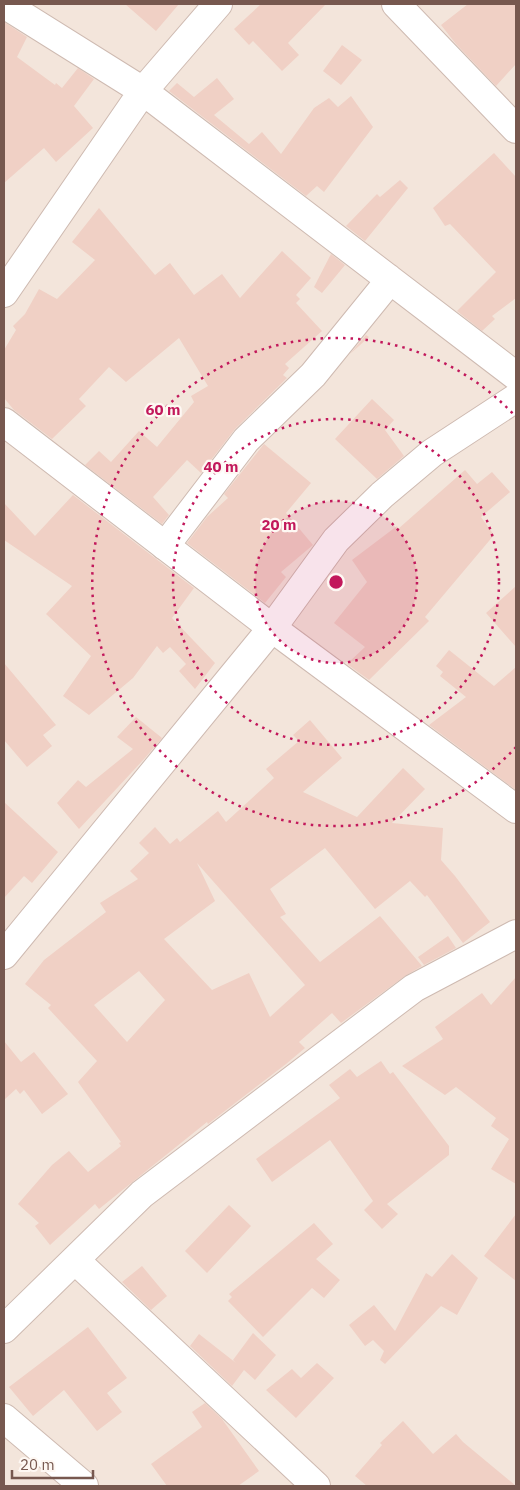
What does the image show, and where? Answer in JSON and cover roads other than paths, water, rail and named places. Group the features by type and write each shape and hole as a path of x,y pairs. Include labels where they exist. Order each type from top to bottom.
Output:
{"street":[{"path":"4,4 144,91 516,376"},
{"path":"4,293 144,91 218,4"},
{"path":"396,4 516,130"},
{"path":"165,546 246,440 313,375 386,285 388,278"},
{"path":"4,955 272,628 336,540 382,495 432,453 516,398"},
{"path":"4,422 272,628 516,809"},
{"path":"4,1329 142,1194 414,988 516,934"},
{"path":"75,1260 316,1486"},
{"path":"4,1418 84,1486"}]}
